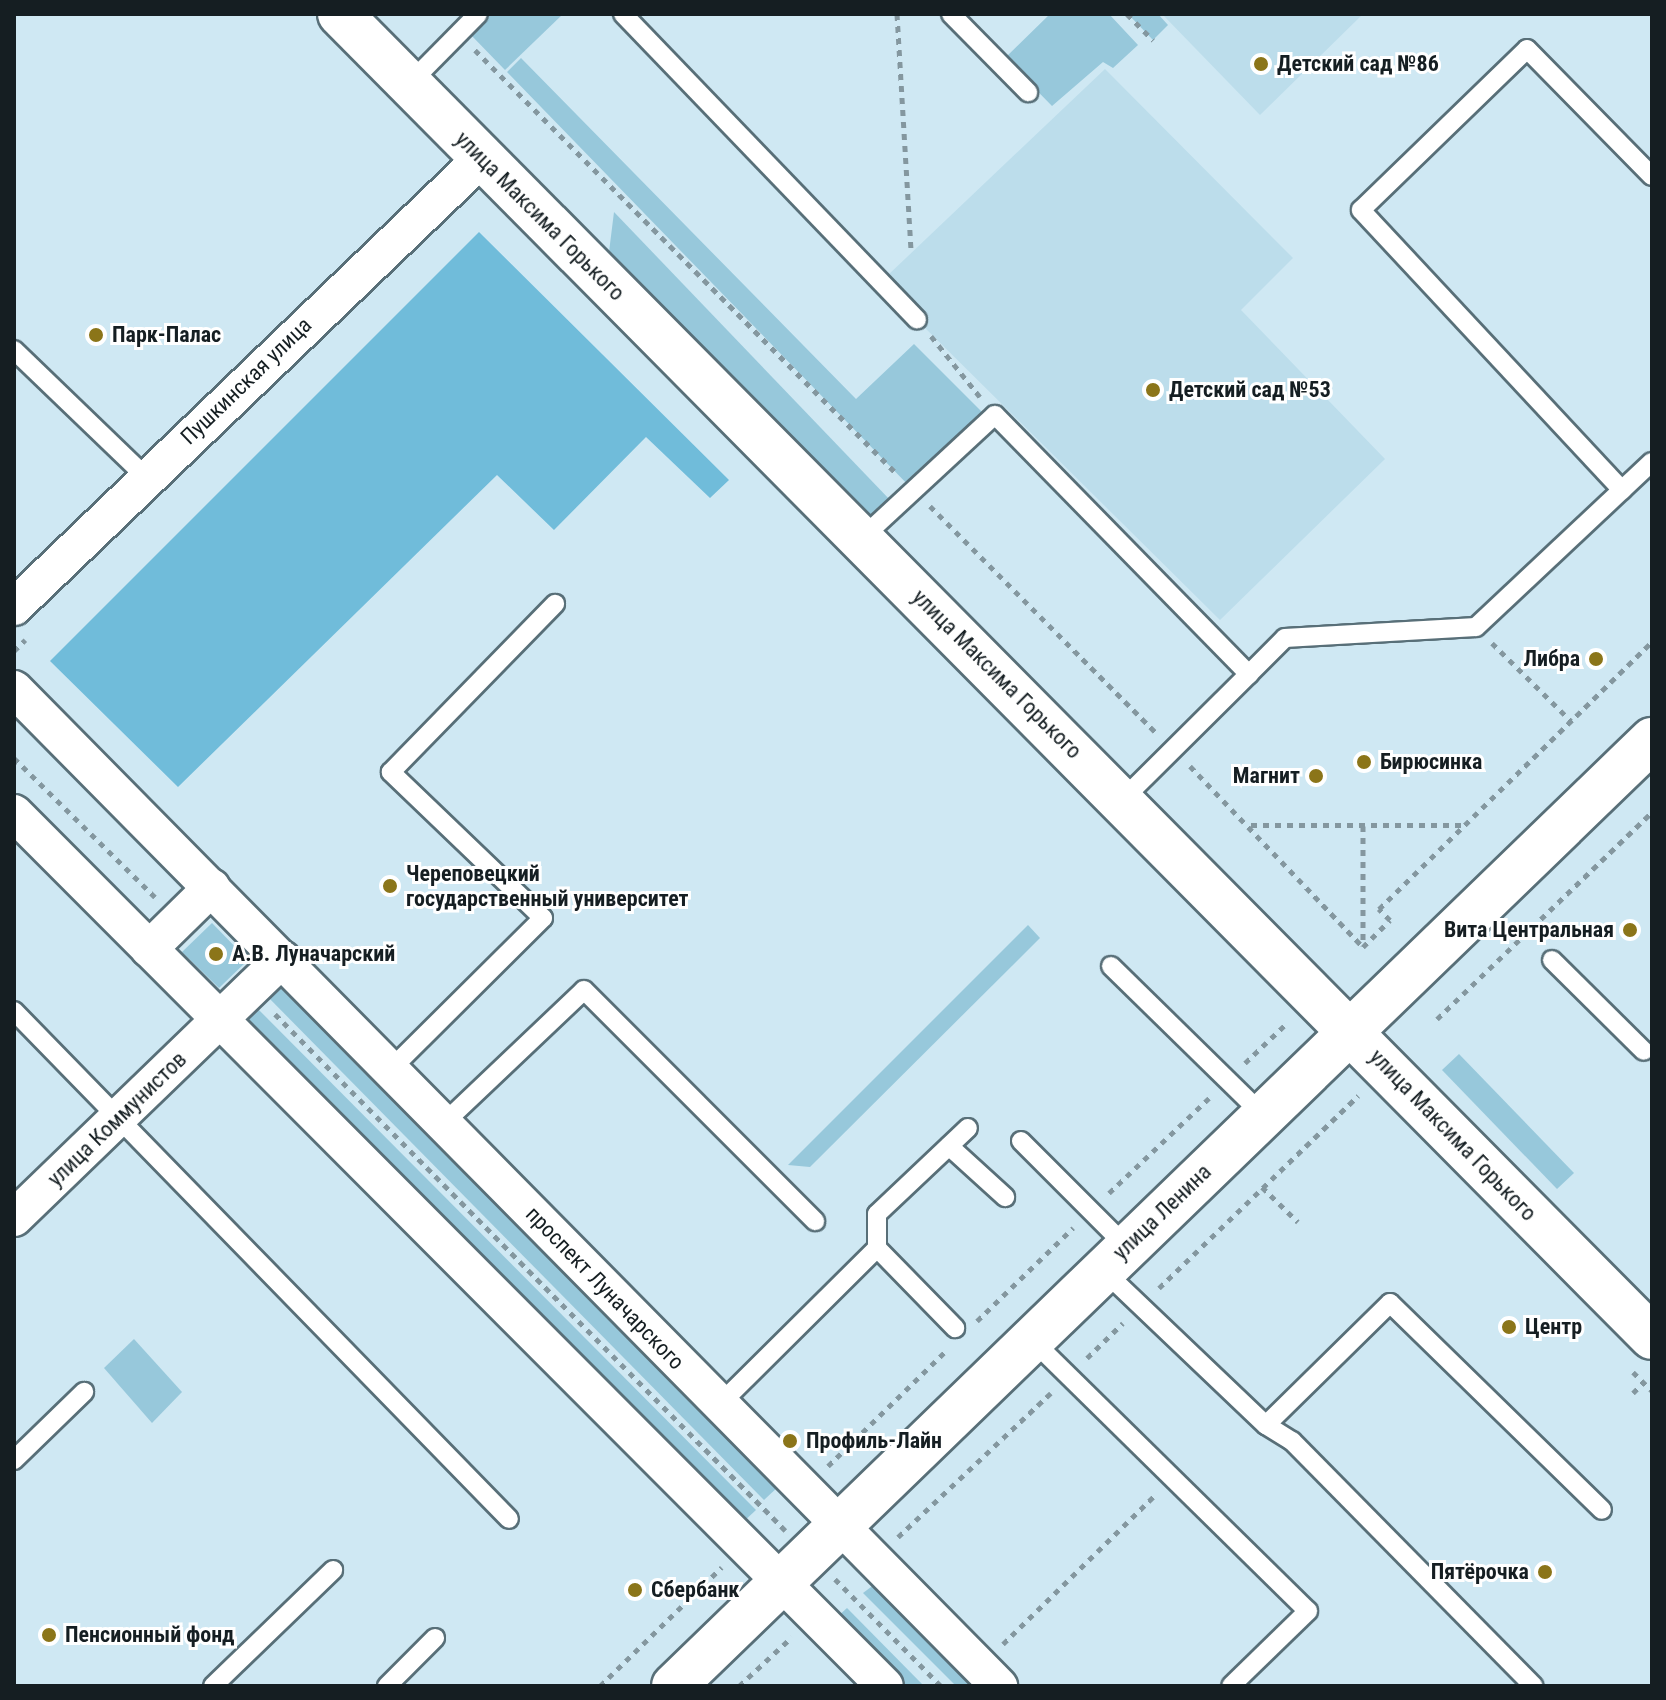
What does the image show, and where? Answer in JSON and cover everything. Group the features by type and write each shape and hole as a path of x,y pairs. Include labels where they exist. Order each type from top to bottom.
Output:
{"street":[{"name":"улица Максима Горького","path":"340,14 1352,1031 1652,1337"},
{"name":"Пушкинская улица","path":"14,607 146,477 482,158"},
{"name":"проспект Луначарского","path":"14,689 803,1490 809,1553 885,1686"},
{"name":"улица Ленина","path":"674,1686 1652,740"},
{"name":"проспект Луначарского","path":"14,813 744,1546 872,1561 997,1669"},
{"path":"149,949 212,887"},
{"name":"улица Коммунистов","path":"14,1218 282,959"}],"lane":[{"path":"409,84 478,14"},
{"path":"623,14 917,320"},
{"path":"951,14 1028,92"},
{"path":"1622,490 1361,210 1527,49 1652,176"},
{"path":"14,350 146,477"},
{"path":"862,538 995,415 1249,674"},
{"path":"1122,800 1285,638 1476,627 1652,462"},
{"path":"391,1069 543,918 391,772 555,604"},
{"path":"1552,960 1649,1051"},
{"path":"1111,966 1263,1115"},
{"path":"444,1123 584,990 815,1221"},
{"path":"14,1011 120,1116 509,1519"},
{"path":"960,1333 877,1248 877,1214 968,1128"},
{"path":"1021,1141 1091,1211 1141,1306 1266,1425 1292,1441 1534,1686"},
{"path":"949,1146 1005,1197"},
{"path":"719,1405 877,1248"},
{"path":"1266,1425 1390,1303 1602,1510"},
{"path":"1031,1339 1308,1611 1231,1686"},
{"path":"14,1460 84,1392"},
{"path":"213,1686 333,1570"},
{"path":"387,1686 435,1638"}],"path":[{"path":"897,14 911,253"},
{"path":"1127,14 1153,40"},
{"path":"917,320 995,415"},
{"path":"1476,627 1571,721"},
{"path":"1363,826 1363,947 1390,920 1379,909 1652,642"},
{"path":"14,758 178,920"},
{"path":"1437,1019 1652,812"},
{"path":"1251,825 1465,825"},
{"path":"251,990 941,1686"},
{"path":"600,1686 960,1333 1287,1023"},
{"path":"843,1587 1069,1376 1357,1095"},
{"path":"1262,1187 1298,1222"},
{"path":"1633,1393 1643,1383"},
{"path":"997,1669 1174,1477"}],"shaded area":[{"path":"491,14 563,14 505,70 470,34"},
{"path":"1050,14 1109,14 1138,45 1113,68 1103,62 1052,106 1005,58"},
{"path":"1128,14 1158,14 1168,25 1153,40"},
{"name":"Детский сад №86","path":"1162,14 1363,14 1260,115"},
{"path":"521,58 856,399 914,344 985,415 913,490 507,72"},
{"name":"Детский сад №53","path":"1105,69 1293,258 1241,310 1385,459 1220,620 917,320 887,276"},
{"path":"614,212 891,501 863,520 609,252"},
{"path":"479,232 729,480 710,498 646,437 554,530 497,475 178,787 50,661"},
{"path":"212,923 248,960 219,988 182,952"},
{"path":"1028,925 1040,938 810,1167 788,1165"},
{"path":"284,976 780,1485 764,1500 265,994"},
{"path":"253,1004 756,1510 741,1524 238,1021"},
{"path":"1459,1054 1574,1173 1557,1189 1442,1070"},
{"path":"134,1339 182,1392 152,1423 104,1368"},
{"path":"879,1581 984,1686 956,1686 863,1593"},
{"path":"847,1608 924,1686 903,1686 836,1618"}],"place":[{"name":"Детский сад №86","path":"1261,64"},
{"name":"Парк-Палас","path":"96,335"},
{"name":"Детский сад №53","path":"1153,390"},
{"name":"Либра","path":"1596,659"},
{"name":"Бирюсинка","path":"1364,762"},
{"name":"Магнит","path":"1316,776"},
{"name":"Череповецкий государственный университет","path":"390,886"},
{"name":"Вита Центральная","path":"1630,930"},
{"name":"А.В. Луначарский","path":"216,954"},
{"name":"Центр","path":"1509,1327"},
{"name":"Профиль-Лайн","path":"790,1441"},
{"name":"Пятёрочка","path":"1545,1572"},
{"name":"Сбербанк","path":"635,1590"},
{"name":"Пенсионный фонд","path":"49,1635"}]}
